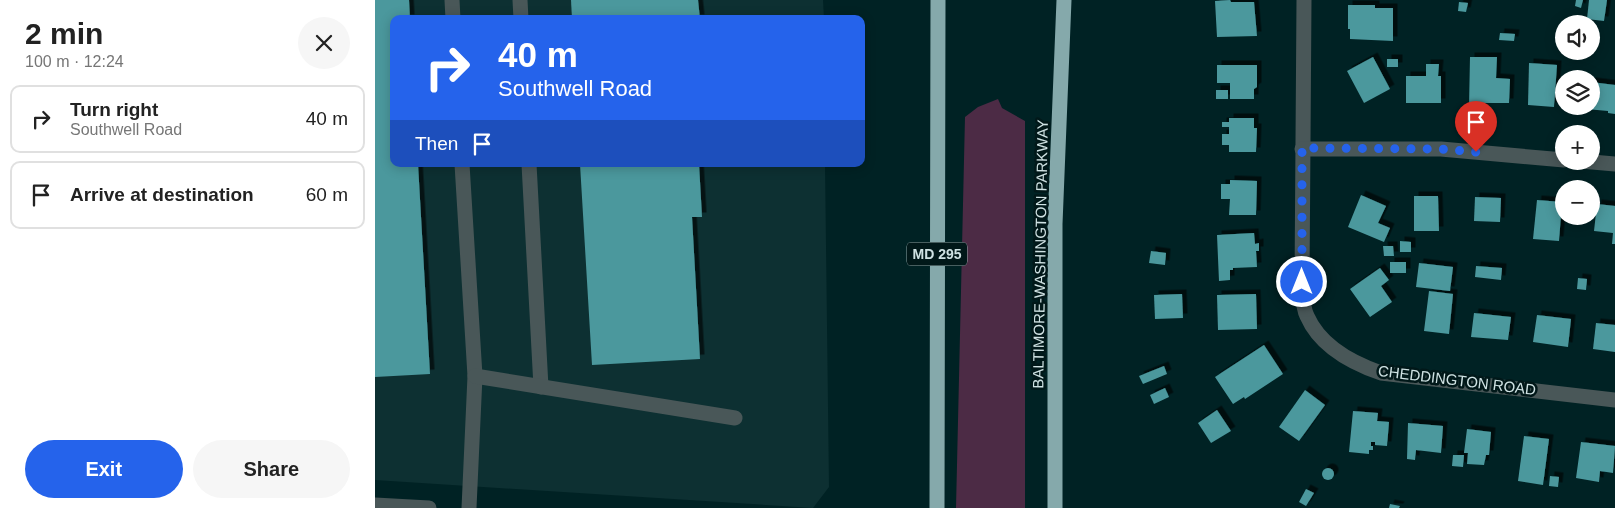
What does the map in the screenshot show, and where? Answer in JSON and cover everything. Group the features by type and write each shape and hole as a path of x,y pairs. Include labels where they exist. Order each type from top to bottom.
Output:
{"highway":[{"name":"MD 295","path":"937,508 938,0"},
{"name":"BALTIMORE-WASHINGTON PARKWAY","path":"1055,508 1055,224 1064,0"}],"street":[{"path":"452,0 453,15"},
{"path":"520,0 521,15"},
{"name":"CHEDDINGTON ROAD","path":"1304,0 1302,282 1306,315 1319,337 1340,353 1362,366 1381,373 1615,400"},
{"path":"1302,148 1441,149 1555,159"},
{"path":"1600,163 1615,164"},
{"path":"462,167 475,376 469,508"},
{"path":"529,167 541,387"},
{"path":"475,376 735,418"},
{"path":"375,505 429,508"}],"shaded area":[{"path":"375,0 823,0 824,15 390,15 390,167 825,167 829,487 813,508 375,480"},
{"path":"998,99 1002,108 1025,121 1025,508 956,508 965,117 978,107"}],"building":[{"path":"375,0 409,0 410,15 390,15 390,167 418,167 430,374 375,377"},
{"path":"571,0 698,0 700,15 572,15"},
{"path":"1230,0 1231,2 1254,2 1257,36 1217,37 1215,1"},
{"path":"1576,0 1583,0 1581,8 1575,6"},
{"path":"1589,0 1607,0 1604,21 1600,21 1600,15 1587,15"},
{"path":"1459,2 1468,3 1466,12 1458,11"},
{"path":"1348,5 1375,5 1375,8 1393,8 1393,41 1350,39"},
{"path":"1500,33 1515,34 1514,41 1499,40"},
{"path":"1373,57 1390,89 1364,103 1347,71"},
{"path":"1470,57 1497,57 1496,78 1510,79 1509,103 1481,103 1481,107 1469,107"},
{"path":"1387,59 1398,59 1398,67 1387,67"},
{"path":"1529,63 1557,65 1557,70 1555,70 1554,107 1528,105"},
{"path":"1426,64 1439,64 1438,76 1441,76 1441,103 1406,103 1406,76 1426,76"},
{"path":"1217,65 1257,65 1257,87 1254,89 1254,99 1230,99 1230,83 1217,83"},
{"path":"1600,83 1615,85 1615,114 1608,113 1608,111 1600,110"},
{"path":"1216,90 1228,90 1228,99 1216,99"},
{"path":"1229,118 1254,118 1254,128 1257,128 1256,152 1229,152 1229,145 1222,145 1222,134 1229,134 1229,127 1222,127 1222,122 1229,122"},
{"path":"580,167 699,167 702,217 692,217 700,359 592,365"},
{"path":"1230,180 1257,181 1256,215 1229,215 1230,199 1221,199 1221,184 1230,184"},
{"path":"1361,195 1386,206 1378,223 1390,228 1384,242 1348,227"},
{"path":"1414,196 1438,196 1439,231 1414,231"},
{"path":"1475,197 1501,198 1500,222 1474,221"},
{"path":"1537,200 1555,201 1555,225 1560,225 1559,241 1533,239"},
{"path":"1600,204 1615,206 1615,244 1612,244 1613,233 1594,231 1595,225 1600,225"},
{"path":"1254,233 1255,244 1259,243 1259,251 1256,251 1257,267 1233,268 1233,270 1230,270 1230,280 1219,281 1217,235"},
{"path":"1400,241 1411,242 1411,252 1400,252"},
{"path":"1383,246 1393,246 1394,256 1384,256"},
{"path":"1151,251 1166,253 1165,265 1149,263"},
{"path":"1390,262 1406,262 1406,273 1390,273"},
{"path":"1419,263 1453,267 1450,291 1416,287"},
{"path":"1476,266 1502,268 1501,280 1475,277"},
{"path":"1380,268 1389,280 1381,286 1392,302 1370,317 1350,289"},
{"path":"1578,278 1587,279 1586,290 1577,289"},
{"path":"1429,291 1453,294 1449,334 1424,331"},
{"path":"1182,294 1183,318 1155,319 1154,295"},
{"path":"1256,294 1257,329 1218,330 1217,295"},
{"path":"1474,313 1511,317 1508,340 1471,337"},
{"path":"1537,315 1571,319 1568,347 1533,342"},
{"path":"1596,323 1615,325 1615,352 1593,349"},
{"path":"1264,345 1283,374 1245,399 1244,397 1233,404 1215,377"},
{"path":"1164,366 1167,374 1143,384 1139,376"},
{"path":"1165,388 1169,397 1154,404 1150,395"},
{"path":"1305,390 1325,405 1299,441 1279,427"},
{"path":"1217,410 1231,431 1211,443 1198,423"},
{"path":"1353,411 1378,413 1377,421 1389,422 1387,446 1375,445 1375,442 1371,442 1373,450 1369,450 1369,454 1349,452"},
{"path":"1408,423 1443,426 1441,453 1416,450 1415,460 1407,459"},
{"path":"1467,429 1491,432 1489,455 1486,455 1484,465 1467,464 1468,453 1464,453"},
{"path":"1524,436 1549,439 1543,485 1518,481"},
{"path":"1581,442 1615,446 1613,473 1600,471 1599,482 1576,478"},
{"path":"1453,455 1464,455 1463,467 1452,466"},
{"path":"1326,468 1330,468 1334,474 1330,480 1326,480 1322,476 1322,472"},
{"path":"1550,476 1559,477 1558,487 1549,486"},
{"path":"1306,489 1314,493 1306,506 1299,502"},
{"path":"1390,504 1400,506 1399,508 1389,508"}],"route":[{"path":"1302,282 1302,148 1441,149 1476,152"}]}
